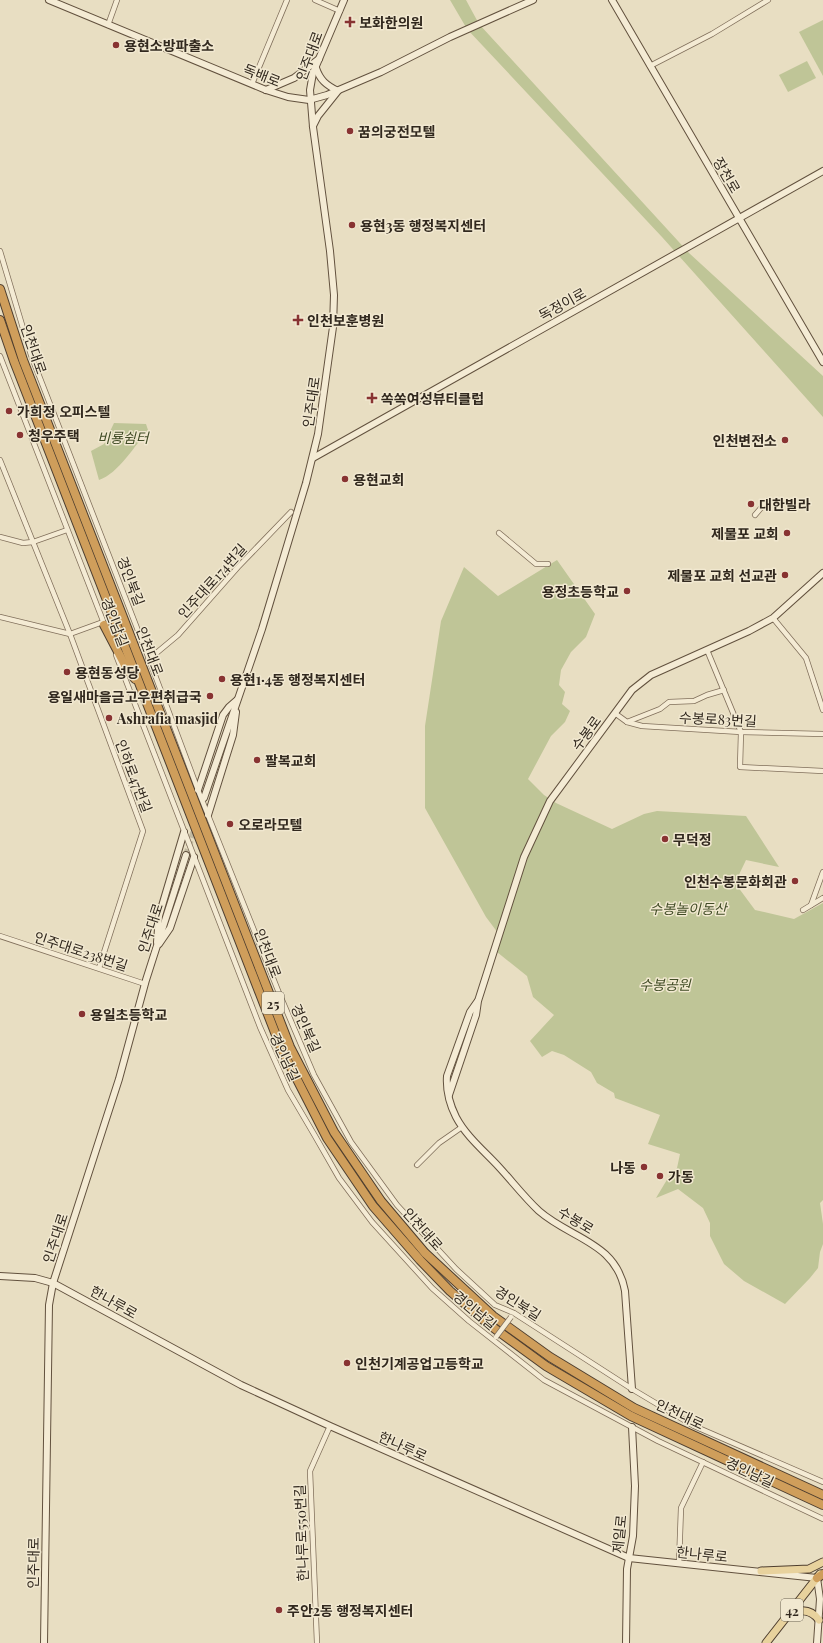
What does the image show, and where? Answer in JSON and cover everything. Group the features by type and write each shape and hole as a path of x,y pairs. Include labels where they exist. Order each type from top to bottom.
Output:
{"highway":[{"name":"인천대로","path":"0,289 23,360 290,1047 334,1132 381,1201 425,1253 493,1316 550,1357 634,1408 823,1495"},
{"name":"인천대로","path":"0,320 14,361 281,1048 327,1138 373,1206 420,1260 450,1291 487,1323 546,1366 632,1416 823,1505"},
{"path":"104,623 126,669 140,686"}],"main road":[{"name":"독배로","path":"49,0 266,90 288,97 309,100 338,91 381,72 450,37 533,0"},
{"name":"인주대로","path":"204,798 262,629 294,514 300,505 318,434 333,328 334,294 330,251 309,100 316,68 344,0"},
{"name":"장천로","path":"612,0 823,362"},
{"path":"266,90 294,78 320,58"},
{"path":"313,127 318,116 338,91 328,86 319,78 316,68"},
{"name":"독정이로","path":"313,458 823,171"},
{"name":"수봉로","path":"632,1390 625,1291 621,1277 614,1264 605,1253 590,1242 556,1224 539,1211 462,1127 452,1107 447,1087 447,1076 470,1012 478,1001 524,857 550,801 616,714 632,690 651,674 749,631 773,618 823,573"},
{"path":"198,790 223,715 237,700"},
{"path":"208,816 232,735 237,700"},
{"path":"157,947 159,916 184,832"},
{"name":"인주대로","path":"44,1643 49,1305 53,1283 119,1079 157,947 186,856"},
{"path":"157,947 170,928 194,857"},
{"name":"한나루로","path":"0,1276 35,1278 53,1283 241,1385 330,1426 629,1558 761,1571 802,1577 820,1576"},
{"name":"제일로","path":"626,1643 626,1569 633,1536 635,1486 632,1428"},
{"path":"761,1571 809,1569 823,1562"},
{"name":"42","path":"766,1643 820,1576 823,1570"},
{"path":"817,1643 821,1608 820,1576"},
{"path":"788,1615 798,1610 808,1611 814,1614 819,1620"}],"street":[{"path":"108,25 117,0"},
{"path":"252,84 287,0"},
{"path":"315,0 340,11"},
{"path":"650,66 712,34 768,0"},
{"name":"경인북길","path":"0,251 31,356 208,816 278,993 314,1075 351,1142 397,1205 456,1269 495,1305 632,1390 694,1426 823,1482"},
{"name":"경인남길","path":"0,356 260,1027 285,1083 340,1178 372,1222 432,1288 469,1321 494,1338 544,1380 632,1428 823,1519"},
{"name":"인하로47번길","path":"0,460 70,634 143,831 99,968"},
{"path":"755,515 768,501"},
{"name":"인주대로174번길","path":"148,660 178,635 238,567 294,514"},
{"path":"0,537 22,543 33,542 67,530"},
{"path":"499,533 536,564 548,564"},
{"path":"0,617 70,634 104,623"},
{"path":"773,618 806,658 823,710"},
{"path":"707,650 740,732 740,767 823,771"},
{"path":"627,722 660,709 669,702 694,701 724,690"},
{"name":"수봉로83번길","path":"616,714 627,722 642,726 740,732 823,734"},
{"path":"811,905 823,872"},
{"path":"803,910 823,898"},
{"name":"인주대로238번길","path":"0,936 146,984"},
{"path":"417,1165 439,1143 462,1127"},
{"path":"494,1338 513,1315"},
{"name":"한나루로550번길","path":"317,1643 310,1471 330,1426"},
{"path":"679,1564 681,1508 703,1462"}],"green space":[{"path":"450,0 466,0 479,24 689,253 823,376 823,417 662,237 467,29"},
{"path":"823,20 823,76 799,32"},
{"path":"807,61 816,78 788,92 779,75"},
{"name":"비룡쉼터","path":"114,423 146,424 148,430 120,465 106,477 99,480 91,451 104,444"},
{"name":"수봉공원","path":"557,560 595,614 586,637 571,652 561,670 559,685 565,692 562,704 570,711 565,722 551,736 528,779 544,795 556,803 612,829 644,814 657,811 746,816 779,867 746,860 735,883 755,910 794,919 823,903 823,1200 820,1203 823,1224 823,1244 820,1252 818,1268 785,1304 744,1281 724,1264 710,1236 710,1223 703,1208 678,1189 656,1198 668,1178 677,1168 680,1154 648,1144 660,1115 615,1098 614,1093 597,1083 591,1072 564,1055 552,1051 542,1057 530,1041 554,1015 533,997 527,976 497,952 501,937 486,917 425,808 425,726 441,621 464,567 498,596"}],"tunnel":[{"path":"186,855 195,827"}],"place":[{"name":"보화한의원","path":"350,22"},
{"name":"용현소방파출소","path":"116,45"},
{"name":"꿈의궁전모텔","path":"350,131"},
{"name":"용현3동 행정복지센터","path":"352,225"},
{"name":"인천보훈병원","path":"298,320"},
{"name":"쏙쏙여성뷰티클럽","path":"372,398"},
{"name":"가희정 오피스텔","path":"9,411"},
{"name":"청우주택","path":"20,435"},
{"name":"인천변전소","path":"785,440"},
{"name":"용현교회","path":"345,479"},
{"name":"대한빌라","path":"751,504"},
{"name":"제물포 교회","path":"787,533"},
{"name":"제물포 교회 선교관","path":"785,575"},
{"name":"용정초등학교","path":"627,591"},
{"name":"용현동성당","path":"67,672"},
{"name":"용현1·4동 행정복지센터","path":"222,679"},
{"name":"용일새마을금고우편취급국","path":"210,696"},
{"name":"Ashrafia masjid","path":"109,718"},
{"name":"팔복교회","path":"257,760"},
{"name":"오로라모텔","path":"230,824"},
{"name":"무덕정","path":"665,839"},
{"name":"인천수봉문화회관","path":"795,881"},
{"name":"용일초등학교","path":"82,1014"},
{"name":"나동","path":"644,1167"},
{"name":"가동","path":"660,1176"},
{"name":"인천기계공업고등학교","path":"347,1363"},
{"name":"주안2동 행정복지센터","path":"279,1610"}],"park label":[{"name":"수봉놀이동산","path":"688,908"}]}
